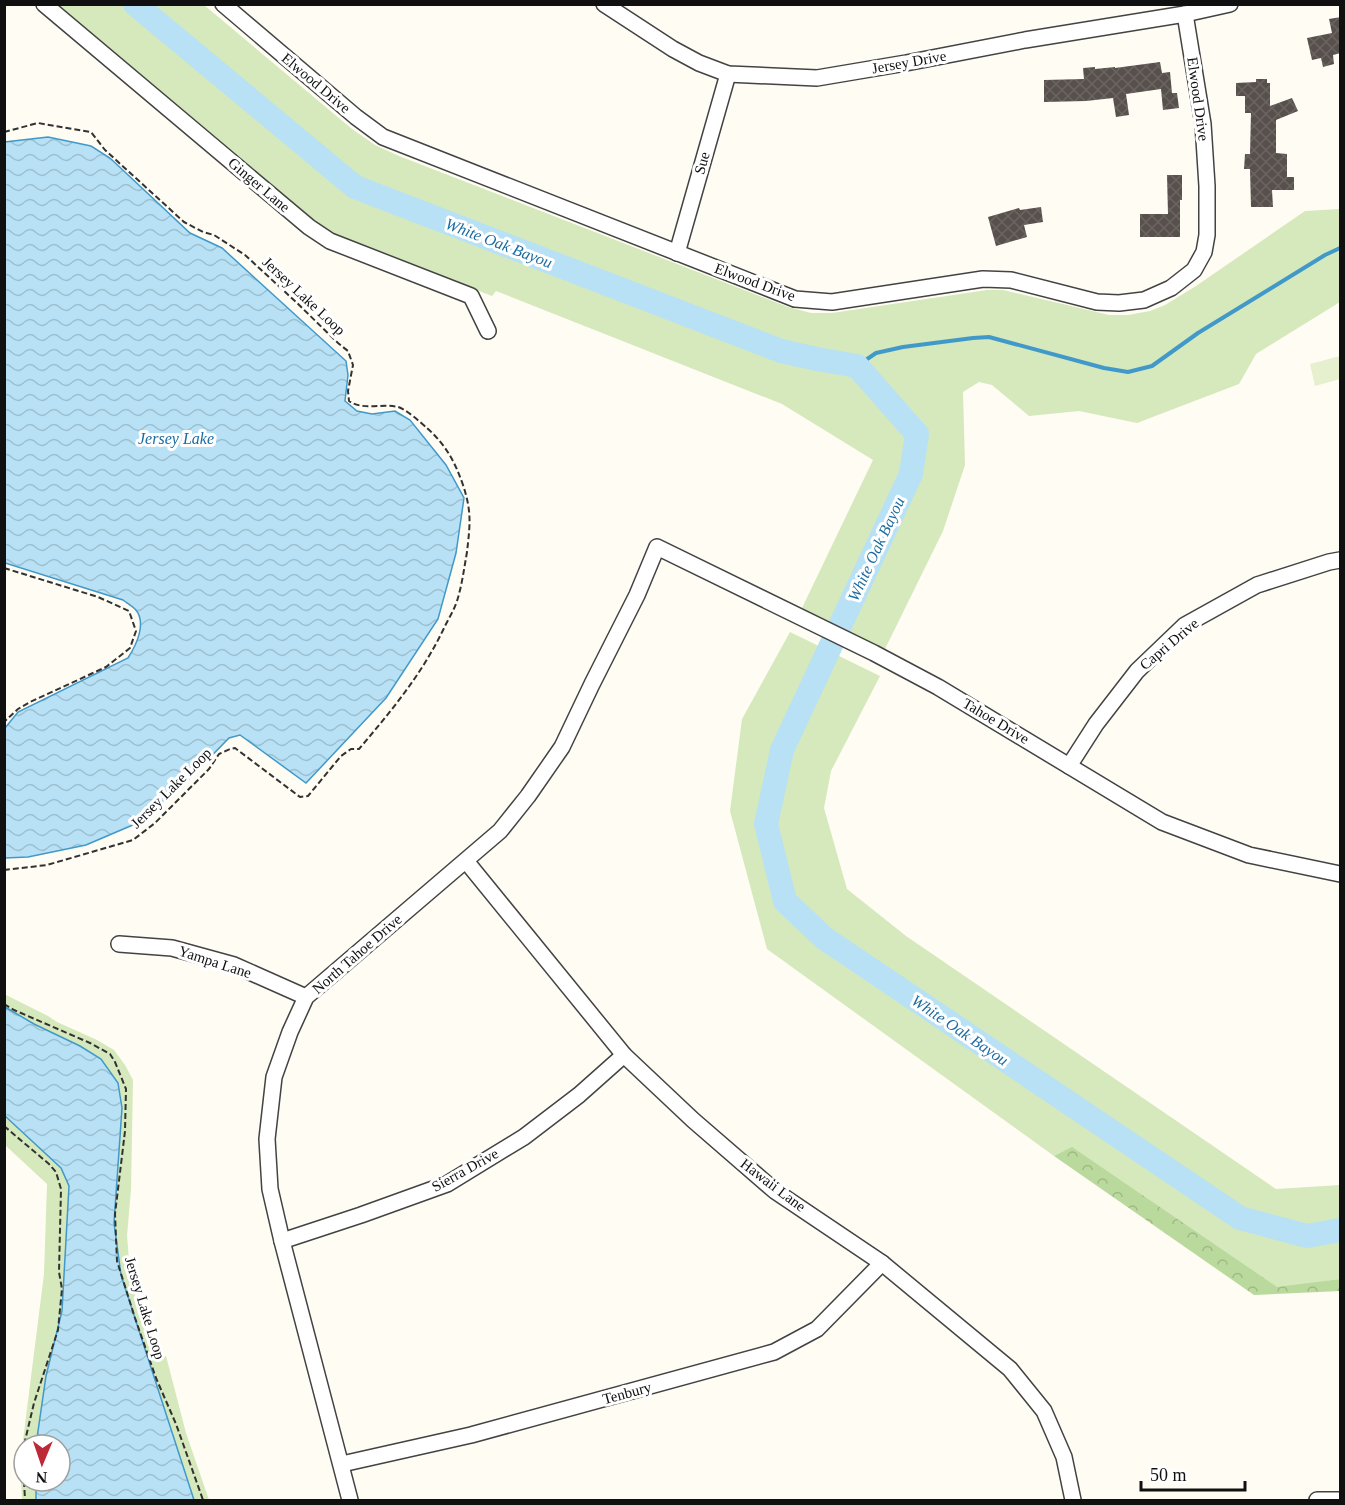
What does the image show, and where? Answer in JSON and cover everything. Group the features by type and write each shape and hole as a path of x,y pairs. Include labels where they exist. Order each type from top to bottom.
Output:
{"street":[{"name":"Ginger Lane","path":"44,4 309,227 330,241 471,296 488,331"},
{"name":"Elwood Drive","path":"223,4 356,117 383,137 795,299 832,303 983,279 1011,280 1097,302 1119,303 1144,300 1171,288 1194,270 1204,252 1207,235 1207,186 1203,124 1185,14"},
{"name":"Jersey Drive","path":"604,4 673,49 699,63 728,74 817,78 1185,14 1230,4"},
{"name":"Sue","path":"677,253 728,74"},
{"name":"Tahoe Drive","path":"657,547 874,653 938,687 1162,822 1249,855 1341,874"},
{"name":"North Tahoe Drive","path":"350,1500 270,1189 267,1139 274,1077 290,1032 306,997 500,831 528,796 562,747 637,595 657,547"},
{"name":"Capri Drive","path":"1069,766 1096,724 1137,671 1185,626 1257,585 1329,561 1341,560"},
{"name":"Hawaii Lane","path":"466,861 624,1055 693,1120 775,1191 882,1263 1010,1369 1044,1411 1064,1457 1073,1500"},
{"name":"Yampa Lane","path":"118,944 172,948 234,965 306,997"},
{"name":"Sierra Drive","path":"282,1241 447,1184 524,1137 579,1095 624,1055"},
{"name":"Tenbury","path":"342,1464 471,1435 774,1352 817,1329 882,1263"},
{"path":"1317,1500 1341,1500"}],"path":[{"name":"Jersey Lake Loop","path":"4,132 39,123 91,132 105,150 184,222 202,232 214,234 245,255 348,351 353,365 348,391 349,401 362,407 395,406 402,408 428,429 446,448 458,470 469,502 470,526 463,576 456,603 422,669 388,716 359,749 351,748 341,756 308,796 300,796 236,748 230,749 219,754 209,769 155,822 133,840 47,865 4,870"},
{"path":"4,568 98,597 129,610 136,631 130,648 106,667 30,702 4,722"},
{"name":"Jersey Lake Loop","path":"4,1004 110,1054 126,1089 125,1131 115,1214 117,1260 156,1378 176,1424 203,1500"},
{"path":"4,1126 48,1164 56,1173 61,1189 59,1272 62,1289 58,1330 34,1403 27,1433"}],"green space":[{"path":"55,5 204,5 352,129 375,145 788,307 811,313 832,313 987,290 1003,290 1109,315 1128,315 1150,311 1165,305 1196,286 1305,211 1340,209 1340,302 1256,354 1239,384 1137,423 1079,411 1029,416 992,385 979,382 963,392 965,465 943,531 885,649 802,608 873,460 782,404 496,291 492,296 325,230"},
{"path":"1340,356 1340,379 1315,386 1310,364"},
{"path":"790,632 880,676 831,771 824,808 847,889 906,936 1276,1189 1340,1185 1340,1279 1277,1288 1072,1148 1054,1156 767,949 730,811 742,719"},
{"path":"4,994 114,1050 133,1080 131,1189 127,1236 129,1260 137,1284 132,1286 156,1358 166,1356 186,1433 209,1500 22,1500 22,1493 72,1493 72,1433 24,1433 44,1274 47,1184 5,1145"},
{"path":"1072,1147 1277,1287 1340,1279 1340,1291 1254,1295 1054,1156"}],"water":[{"name":"Jersey Lake","path":"48,137 91,146 110,158 190,233 222,248 346,361 348,375 345,401 357,411 372,414 395,411 410,420 446,465 464,498 456,553 438,619 386,698 306,783 240,735 229,738 187,781 135,824 86,845 28,857 5,858 5,728 18,712 128,658 135,646 140,627 139,614 123,600 5,563 5,142"},
{"path":"5,1007 101,1059 118,1083 122,1108 114,1223 121,1275 194,1500 36,1500 36,1493 72,1493 72,1433 38,1433 46,1376 62,1311 69,1186 61,1168 5,1116"}],"building":[{"path":"1341,17 1341,53 1333,55 1334,64 1323,67 1321,58 1312,60 1307,38 1332,33 1329,19"},
{"path":"1160,62 1162,73 1170,72 1172,93 1177,93 1179,108 1163,110 1161,89 1126,94 1129,115 1116,117 1113,98 1044,102 1044,80 1084,79 1083,68 1115,68"},
{"path":"1256,79 1267,79 1267,83 1270,83 1270,106 1292,98 1298,111 1276,120 1276,153 1287,154 1287,177 1294,177 1294,190 1272,190 1273,207 1251,207 1250,169 1244,169 1245,154 1250,154 1251,113 1245,113 1245,96 1236,96 1236,83 1256,82"},
{"path":"1167,175 1182,175 1180,237 1140,237 1140,214 1168,214"},
{"path":"1041,207 1043,222 1024,225 1027,237 996,246 988,217 1019,208 1020,210"}],"waterway":[{"name":"White Oak Bayou","path":"135,4 355,187 781,351 857,366 917,434 911,474 782,750 766,824 785,901 824,938 1240,1218 1307,1236 1340,1230"},
{"path":"857,366 876,353 903,347 989,337 1104,368 1128,372 1152,366 1198,333 1340,248"}]}
